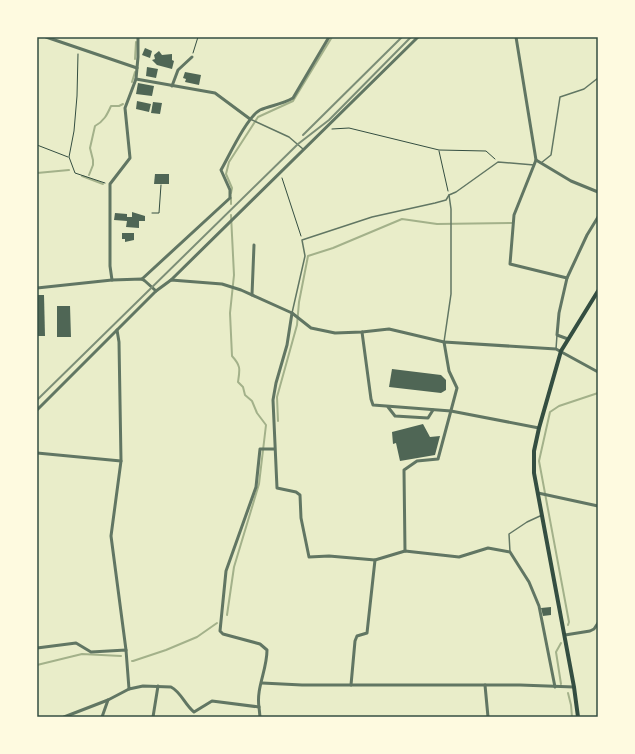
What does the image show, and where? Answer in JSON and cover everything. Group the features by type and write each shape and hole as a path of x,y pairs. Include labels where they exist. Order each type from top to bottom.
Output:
{"main road":[{"path":"578,717 565,635 534,473 534,451 559,350 568,339 598,291"}],"street":[{"path":"46,37 137,68"},
{"path":"112,280 110,266 110,184 130,158 125,108 136,79 138,37"},
{"path":"144,280 230,198 230,190 221,170 250,119 260,110 284,103 292,98 330,37"},
{"path":"37,410 156,291 170,280 418,37"},
{"path":"516,37 536,160 514,215 510,264 566,278"},
{"path":"172,86 178,70 192,57"},
{"path":"136,79 215,93 250,119"},
{"path":"536,160 571,181 598,192"},
{"path":"568,339 557,335 559,313 566,278 587,235 598,217"},
{"path":"252,295 254,245"},
{"path":"37,288 112,280 144,280 156,291"},
{"path":"170,280 222,284 252,295 292,313 311,328 335,333 389,329 444,342 559,350 598,372"},
{"path":"292,313 287,345 276,383 274,400 276,488 296,492 300,495 301,518 309,557 329,556 375,560 405,551 459,556 488,548 510,552 530,582 539,606 555,687"},
{"path":"117,330 119,342 121,461 111,536 126,650 129,689"},
{"path":"362,332 373,405 451,411 539,428"},
{"path":"405,551 404,470 416,461 438,459 456,388 449,371 444,342"},
{"path":"388,407 395,416 428,418 433,410"},
{"path":"260,717 258,699 267,661 267,650 260,644 223,634 220,630 226,571 256,487 260,449 274,449"},
{"path":"37,453 121,461"},
{"path":"539,494 598,506"},
{"path":"351,685 355,641 357,636 367,633 375,560"},
{"path":"565,635 590,631 594,629 598,623"},
{"path":"37,648 76,643 91,652 126,650"},
{"path":"262,683 302,685 520,685 574,687"},
{"path":"485,685 488,717"},
{"path":"64,717 108,700 129,689 143,686 171,687 175,689 188,707 194,712 212,700 259,707"},
{"path":"153,717 158,686"},
{"path":"102,717 108,700"}],"lane":[{"path":"541,163 551,155 560,97 584,89 598,78"},
{"path":"250,119 290,138 303,149"},
{"path":"292,313 305,256 302,240 372,217 446,200 449,195 456,192 498,162 534,164"},
{"path":"444,342 451,294 451,209 449,195"},
{"path":"557,335 559,350"},
{"path":"510,552 509,534 527,522 542,515"}],"path":[{"path":"192,57 198,37"},
{"path":"78,48 77,96 74,131 69,157 75,173 110,184"},
{"path":"325,129 349,128 439,150 486,151 498,162"},
{"path":"37,145 69,157"},
{"path":"439,150 449,195"},
{"path":"280,172 302,240"},
{"path":"152,213 159,213 161,185"}],"building":[{"path":"145,48 152,51 150,58 142,55"},
{"path":"159,51 162,55 172,54 172,60 174,61 172,69 157,65 152,60 155,59 154,55"},
{"path":"147,67 158,69 156,78 146,76"},
{"path":"185,72 201,75 199,85 185,82 186,79 183,78"},
{"path":"138,83 154,86 152,96 136,94"},
{"path":"137,101 151,104 149,112 136,109"},
{"path":"153,102 162,103 160,114 151,113"},
{"path":"155,174 169,174 169,184 154,184"},
{"path":"132,212 145,216 145,221 139,221 139,228 126,227 127,221 114,220 115,213 127,214 127,217 132,217"},
{"path":"122,233 134,233 134,240 125,242 125,239 122,239"},
{"path":"37,295 44,295 45,336 37,336"},
{"path":"57,306 70,306 71,337 57,337"},
{"path":"392,369 441,375 446,380 446,390 441,393 389,387"},
{"path":"423,424 430,437 440,436 435,455 400,461 396,443 393,444 392,432"},
{"path":"551,607 551,615 543,616 541,608"}],"waterway":[{"path":"231,193 232,188 226,174 229,162 258,117 293,101 332,37"},
{"path":"135,59 136,42"},
{"path":"132,82 135,72"},
{"path":"89,175 93,165 90,148 95,126 105,118 111,106 119,106 123,104"},
{"path":"37,173 69,170"},
{"path":"82,176 103,184"},
{"path":"231,198 231,204"},
{"path":"227,615 234,567 259,484 266,425 257,413 252,401 245,395 243,387 238,382 239,368 237,362 232,356 230,313 234,275 231,215"},
{"path":"278,421 277,397 297,325 299,302 308,256 333,248 402,219 437,224 513,223"},
{"path":"568,625 569,622 539,461 550,412 559,406 598,393"},
{"path":"132,661 166,650 197,637 217,623"},
{"path":"561,643 556,652 561,684"},
{"path":"37,665 82,654 121,656"},
{"path":"568,693 572,717"}],"railway":[{"path":"303,135 402,37"},
{"path":"37,400 298,144 329,120 411,37"}]}
